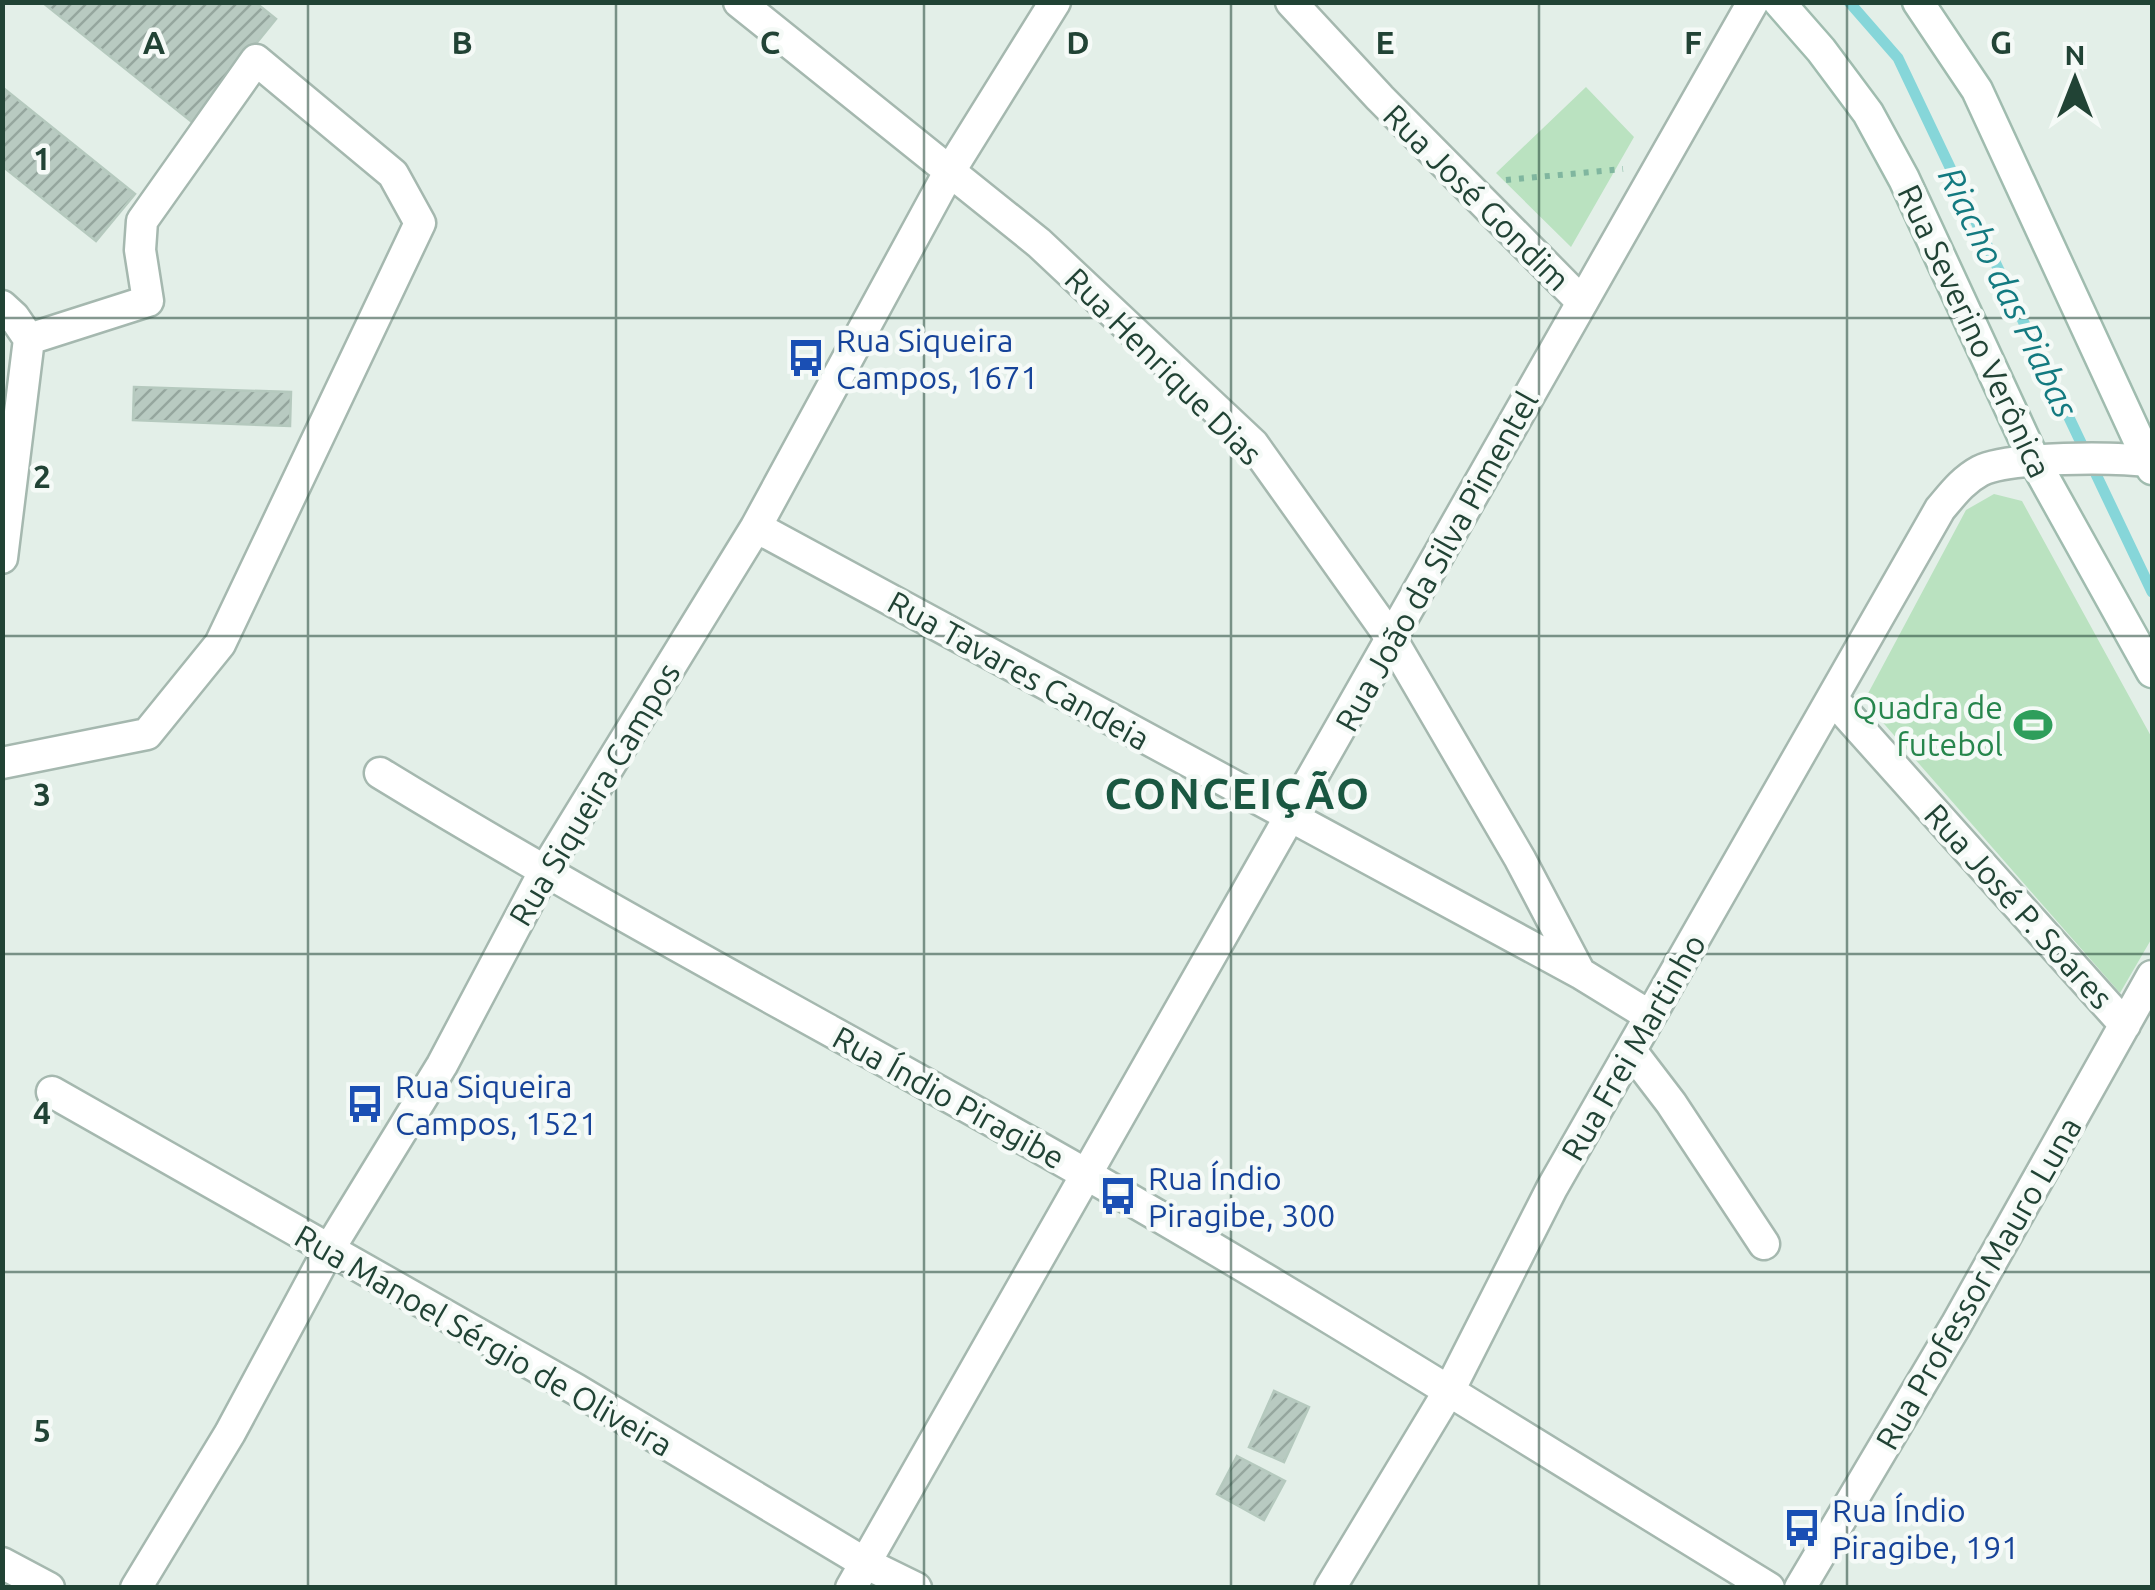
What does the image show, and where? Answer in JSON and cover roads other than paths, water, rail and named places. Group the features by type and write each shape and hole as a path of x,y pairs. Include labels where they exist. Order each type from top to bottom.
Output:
{"street":[{"name":"Rua Henrique Dias","path":"738,2 948,174 1039,243 1253,444 1390,638 1520,859 1580,973"},
{"name":"Rua Siqueira Campos","path":"136,1588 230,1433 328,1251 442,1064 544,872 756,527 948,174 1055,2"},
{"name":"Rua José Gondim","path":"1291,2 1582,302"},
{"name":"Rua João da Silva Pimentel","path":"858,1575 1753,2"},
{"name":"Rua Severino Verônica","path":"1780,2 1868,113 1904,178 2034,460 2152,672"},
{"path":"1918,2 1977,90 2151,464"},
{"path":"2,763 146,734 220,644 420,223 394,174 256,60 142,221 140,250 148,301 29,339"},
{"path":"2,306 29,339 2,558"},
{"name":"Rua Frei Martinho","path":"1330,1588 1450,1389 1552,1188 1940,509 1964,481 1983,469 2008,462 2151,464"},
{"name":"Rua Tavares Candeia","path":"756,527 1580,973 1650,1016"},
{"name":"Rua José P. Soares","path":"1832,698 2125,1025"},
{"name":"Rua Índio Piragibe","path":"380,773 544,872 1088,1175 1450,1389 1769,1588"},
{"name":"Rua Professor Mauro Luna","path":"1800,1588 1965,1309 2152,976"},
{"path":"1632,1052 1671,1103 1764,1244"},
{"name":"Rua Manoel Sérgio de Oliveira","path":"52,1092 577,1390 858,1575 916,1588"},
{"path":"2,1563 49,1588"}],"waterway":[{"name":"Riacho das Piabas","path":"1849,2 1898,58 2152,592"}],"place":[{"name":"Rua Siqueira Campos, 1671","path":"806,358"},
{"name":"Quadra de futebol","path":"2033,725"},
{"name":"Rua Siqueira Campos, 1521","path":"365,1104"},
{"name":"Rua Índio Piragibe, 300","path":"1118,1196"},
{"name":"Rua Índio Piragibe, 191","path":"1802,1528"}],"district":[{"name":"CONCEIÇÃO","path":"1238,793"}]}
